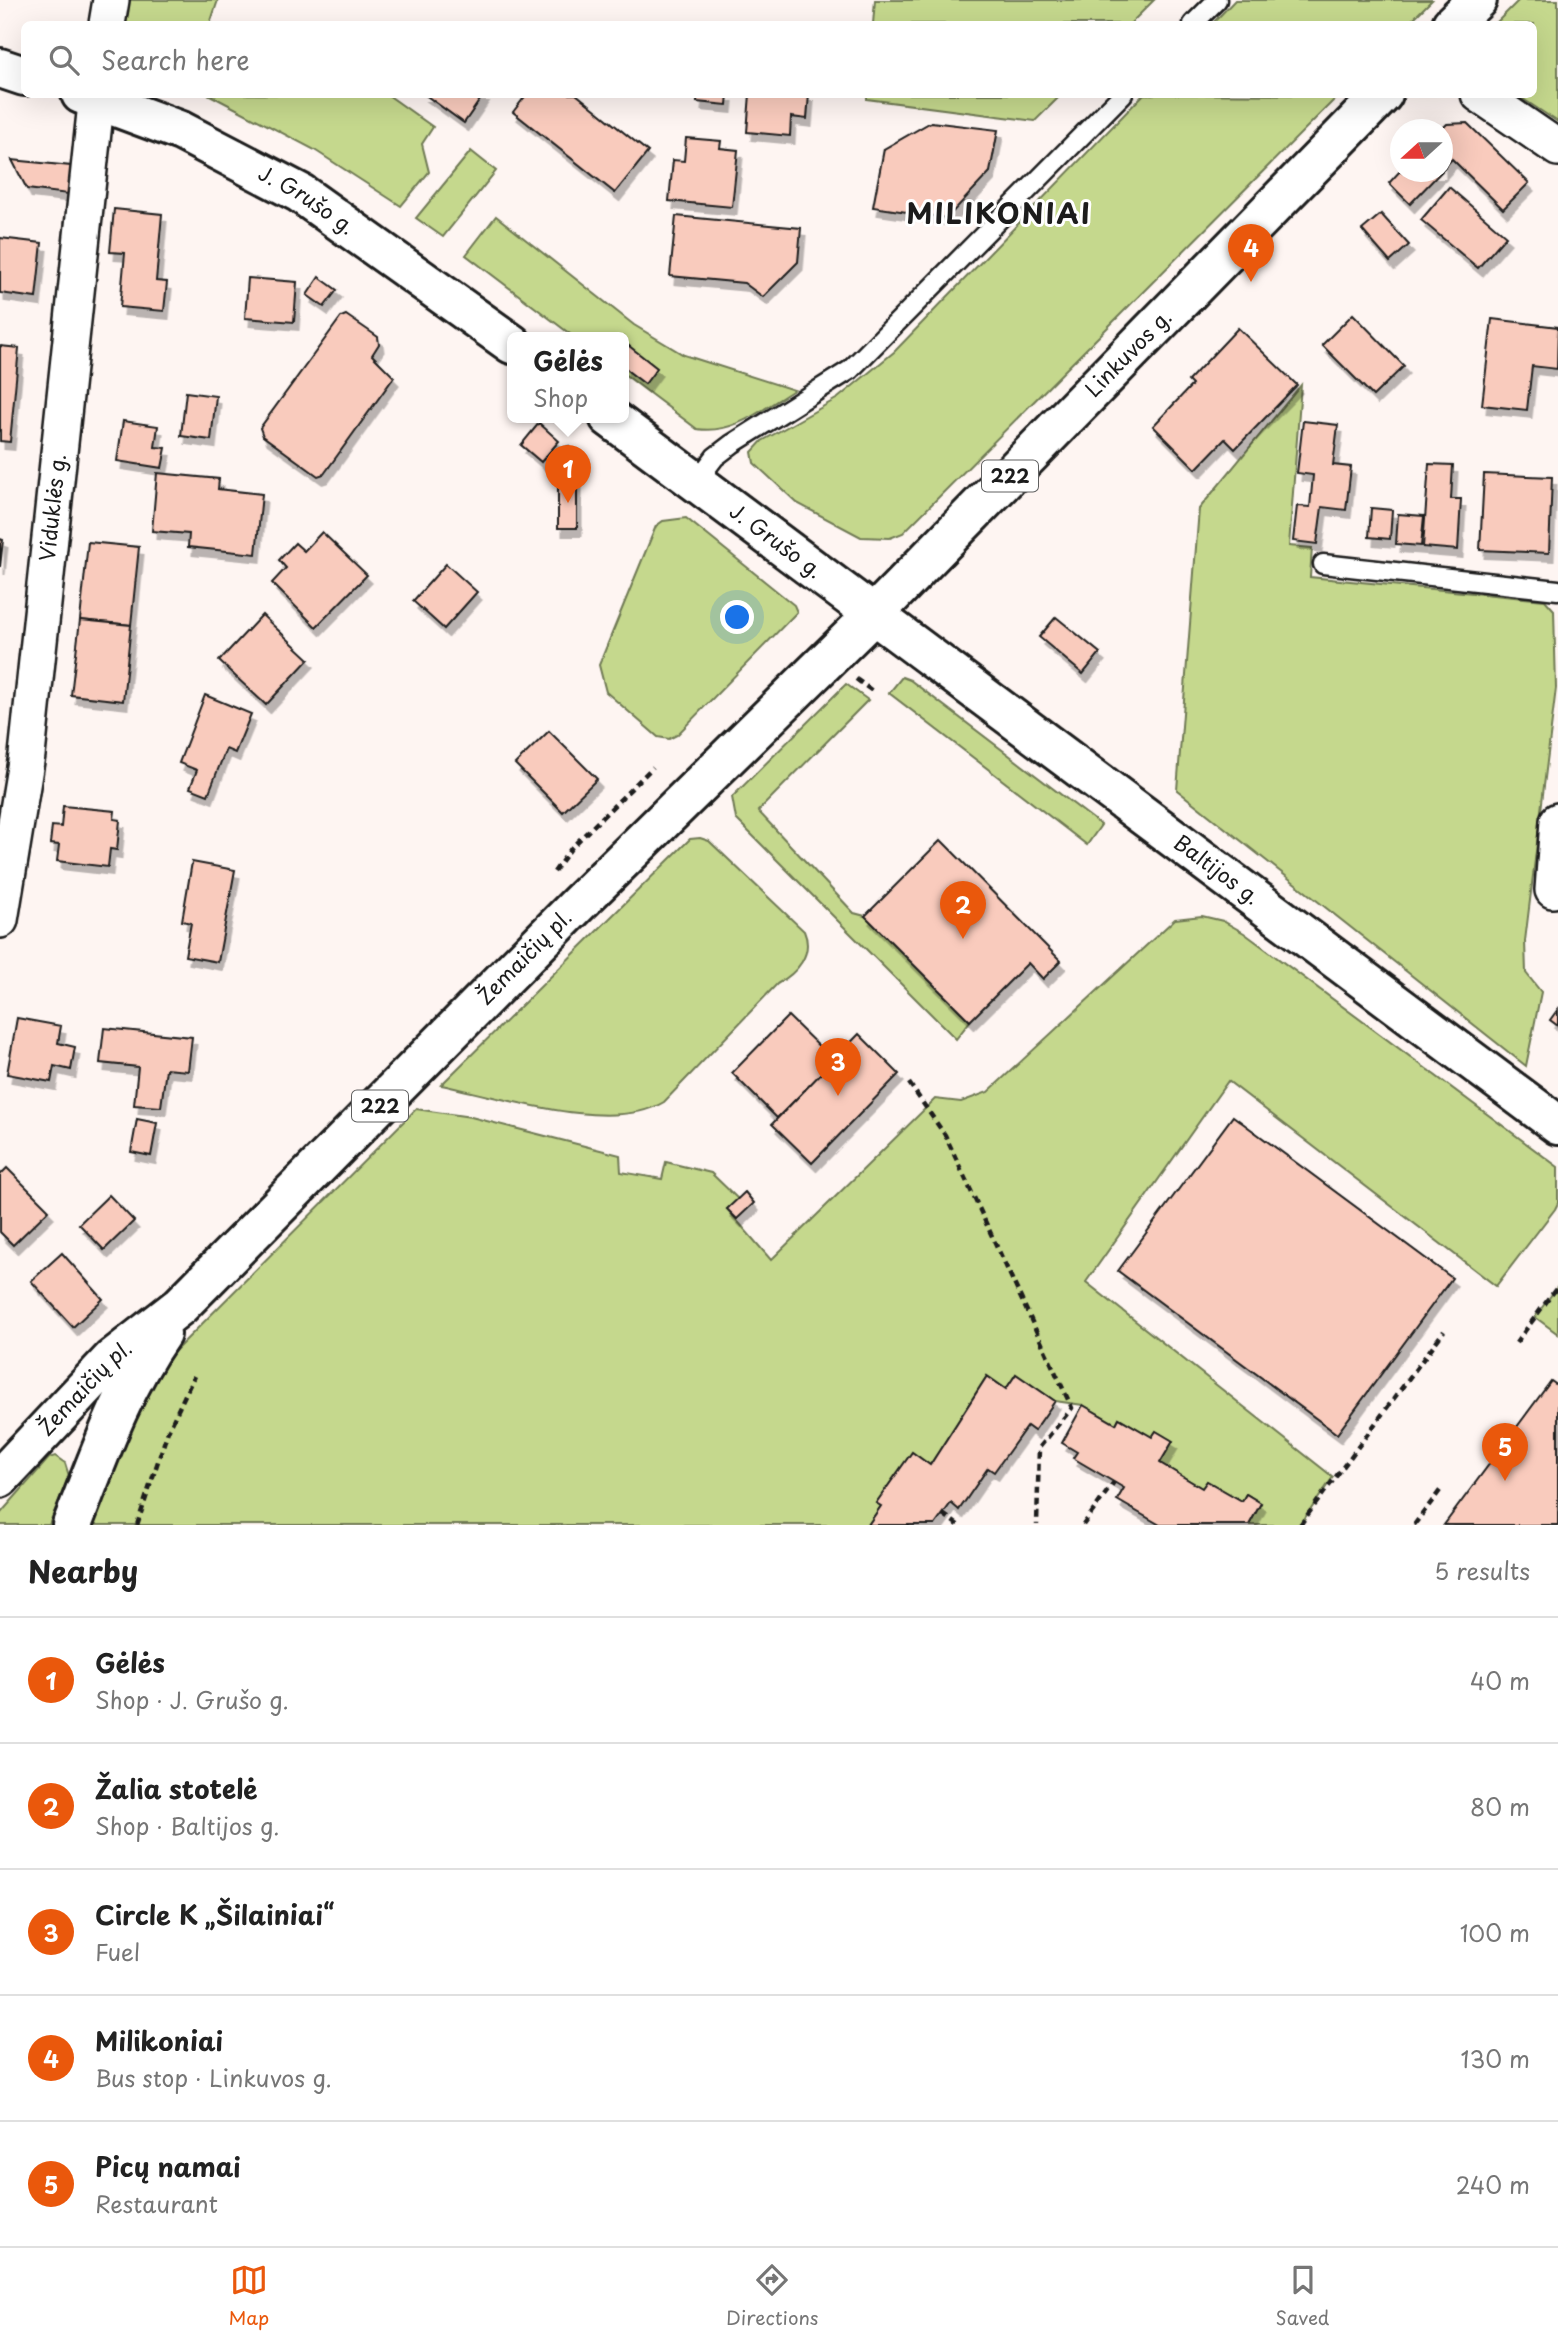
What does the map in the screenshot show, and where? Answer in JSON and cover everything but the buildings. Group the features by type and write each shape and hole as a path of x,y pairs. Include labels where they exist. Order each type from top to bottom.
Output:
{"main road":[{"path":"1455,21 1477,0"},
{"path":"0,68 21,75"},
{"name":"J. Grušo g.","path":"96,98 181,131 300,193 507,340"},
{"name":"Linkuvos g.","path":"875,613 1379,98"},
{"name":"J. Grušo g.","path":"617,423 875,613"},
{"name":"Baltijos g.","path":"875,613 1558,1125"},
{"name":"Žemaičių pl.","path":"0,1478 112,1359 180,1306 578,904 875,613"},
{"name":"Žemaičių pl.","path":"72,1525 97,1456 137,1368 180,1306"}],"street":[{"path":"108,21 111,0"},
{"name":"Viduklės g.","path":"0,920 27,755 91,98"},
{"path":"1485,98 1558,148"},
{"path":"1553,890 1558,821"}],"lane":[{"path":"1196,21 1217,0"},
{"path":"696,482 715,457 732,443 849,370 1119,98"},
{"path":"1323,564 1558,590"}],"path":[{"path":"554,872 572,847 653,766"},
{"path":"909,1083 945,1135 1072,1408 1039,1448 1037,1525"},
{"path":"1516,1343 1558,1286"},
{"path":"1300,1525 1444,1331"},
{"path":"137,1525 168,1431 194,1376"},
{"path":"1083,1525 1114,1482"},
{"path":"1414,1525 1442,1488"},
{"path":"943,1514 958,1525"}],"green space":[{"path":"129,0 218,0 211,21 125,21"},
{"path":"875,0 1154,0 1133,21 873,21"},
{"path":"1235,0 1432,0 1411,21 1215,21"},
{"path":"1519,0 1558,0 1558,122 1522,98 1537,98 1537,21 1498,21"},
{"path":"216,98 392,98 433,127 422,144 429,172 401,206 313,149"},
{"path":"867,98 1058,98 1035,121"},
{"path":"1140,98 1336,98 903,533 890,538 861,537 797,503 754,463 752,452 762,441 838,398 894,352"},
{"path":"471,151 496,171 443,237 416,218"},
{"path":"496,216 634,325 684,355 794,390 736,424 711,430 697,429 629,378 629,332 567,332 466,255"},
{"path":"1301,385 1289,546 1312,548 1310,577 1545,600 1554,610 1556,688 1525,941 1526,973 1541,992 1526,1066 1177,790 1199,509"},
{"path":"686,518 794,605 797,612 677,735 669,739 658,737 606,692 599,665 656,526 663,521"},
{"path":"902,677 910,680 1101,825 1087,845 889,693"},
{"path":"846,684 868,700 758,811 854,913 865,916 970,1021 956,1039 736,819 732,797"},
{"path":"690,839 709,841 804,931 807,947 797,968 777,984 664,1102 642,1111 615,1115 586,1114 524,1104 441,1085"},
{"path":"1202,916 1223,921 1244,933 1558,1167 1558,1203 1555,1209 1496,1286 1228,1081 1086,1282 1333,1477 1300,1525 1249,1525 1261,1503 1246,1494 1242,1501 1207,1481 1202,1488 1160,1463 1172,1441 1156,1431 1152,1437 1119,1418 1116,1424 1083,1405 1055,1401 1016,1374 1006,1389 987,1376 930,1465 912,1453 877,1503 881,1506 868,1525 93,1525 141,1398 164,1362 416,1109 471,1117 620,1155 621,1172 662,1179 666,1162 711,1173 738,1199 727,1209 771,1260 935,1099 961,1102 988,1092 1175,919"},
{"path":"1558,1286 1558,1334 1535,1317"},
{"path":"55,1456 65,1463 69,1476 49,1525 0,1525 0,1514 49,1458"}],"place":[{"name":"Milikoniai","path":"1251,282"},
{"name":"Gėlės","path":"568,503"},
{"name":"Žalia stotelė","path":"963,939"},
{"name":"Circle K „Šilainiai“","path":"838,1096"},
{"name":"Picų namai","path":"1505,1481"}],"district":[{"name":"MILIKONIAI","path":"999,214"}]}
